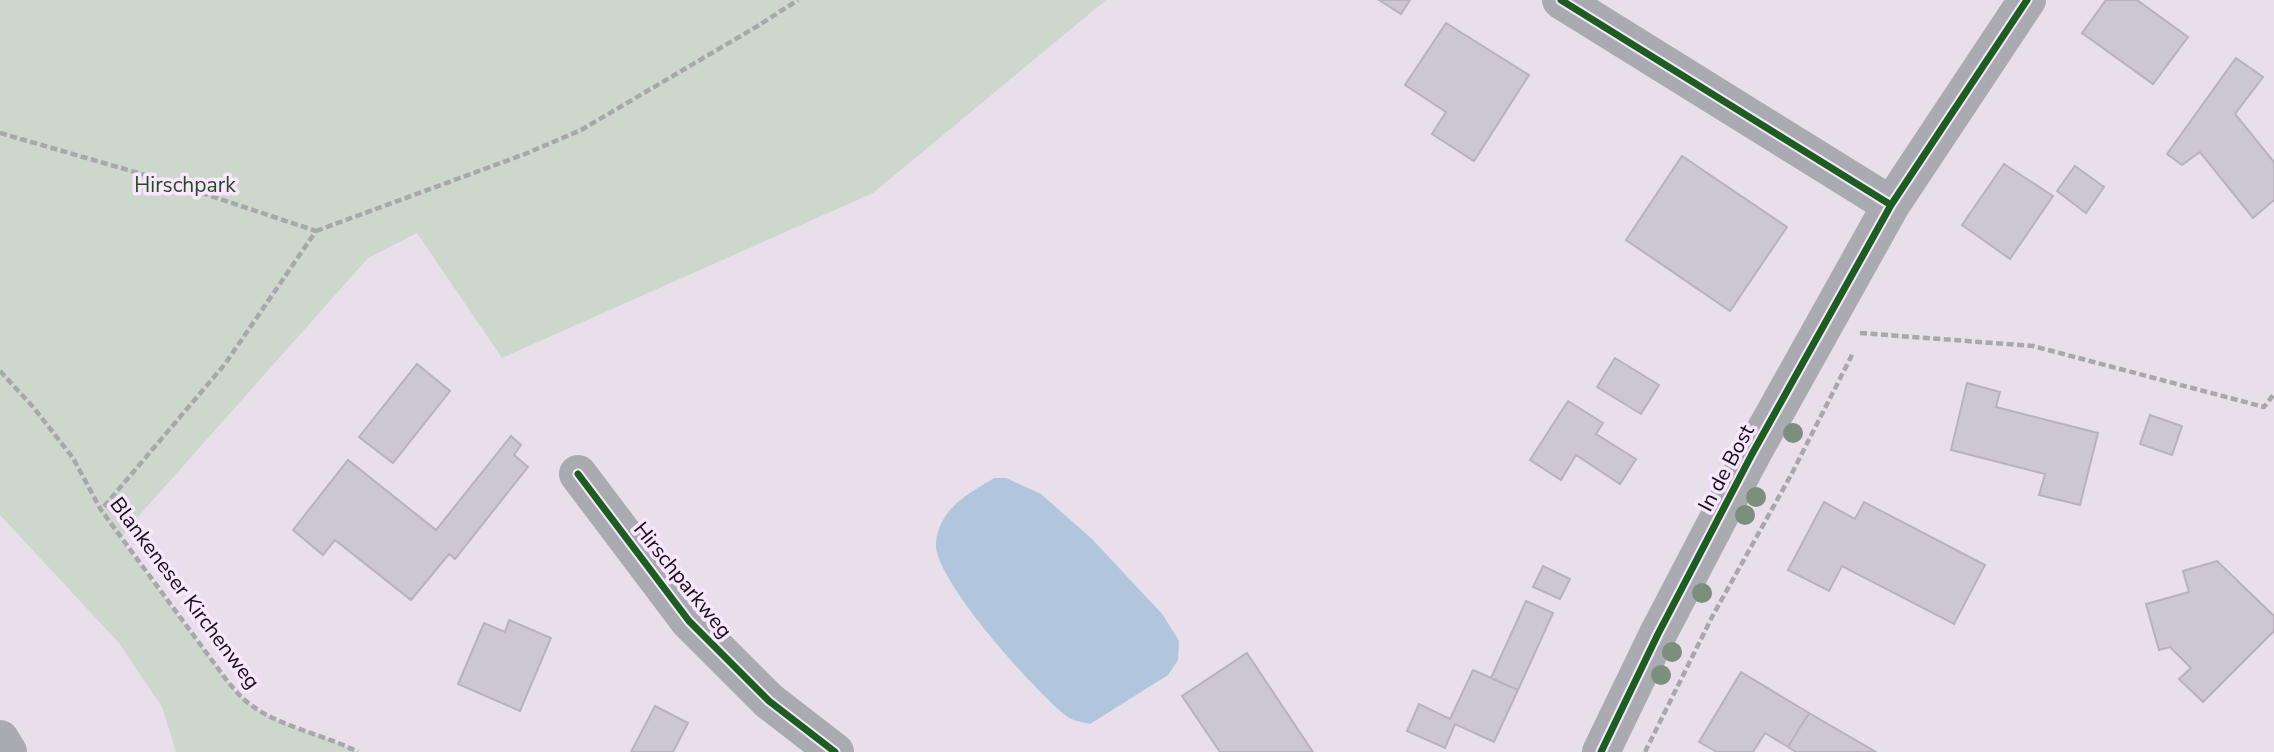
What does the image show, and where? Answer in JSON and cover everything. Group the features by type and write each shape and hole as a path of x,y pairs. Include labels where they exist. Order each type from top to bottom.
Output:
{"street":[{"path":"1561,0 1891,205"},
{"name":"In de Bost","path":"1601,752 1752,454 1891,205 2027,0"},
{"name":"Hirschparkweg","path":"578,474 689,621 769,701 835,752"},
{"path":"0,739 8,752"}],"path":[{"path":"101,510 225,364 316,231 525,155 581,130 798,0"},
{"path":"0,133 166,181 316,231"},
{"path":"1828,317 1862,334 2033,346 2264,407 2274,394"},
{"path":"1645,752 1712,617 1791,475 1862,334"}],"green space":[{"name":"Hirschpark","path":"0,0 1106,0 873,193 502,358 417,233 368,258 128,528 121,540 228,682 245,700 275,719 358,752 176,752 162,707 119,643 0,515"}],"water":[{"path":"994,478 1006,478 1041,494 1092,539 1163,615 1179,641 1178,660 1168,675 1090,724 1065,715 1010,659 967,606 939,559 936,542 949,511"}],"building":[{"path":"1379,0 1410,0 1401,14"},
{"path":"2106,0 2137,0 2188,37 2153,84 2082,33"},
{"path":"1446,23 1529,75 1474,161 1432,134 1446,112 1405,85"},
{"path":"2236,58 2263,77 2235,114 2274,162 2274,200 2253,218 2200,152 2182,165 2167,154"},
{"path":"1682,156 1787,227 1730,311 1626,240"},
{"path":"2004,164 2053,196 2010,259 1962,225"},
{"path":"2075,166 2104,187 2086,213 2057,191"},
{"path":"1615,358 1659,385 1641,414 1597,387"},
{"path":"417,364 450,391 393,463 359,437"},
{"path":"1967,383 2000,392 1996,407 2098,433 2080,505 2039,495 2045,474 1951,450"},
{"path":"1568,401 1603,423 1596,434 1636,459 1620,484 1576,455 1561,480 1530,460"},
{"path":"2150,415 2182,426 2172,455 2140,444"},
{"path":"511,436 521,445 514,455 528,467 455,559 449,554 411,600 335,540 323,555 293,530 348,460 436,530"},
{"path":"1824,502 1855,519 1864,502 1985,565 1954,624 1842,566 1829,591 1788,570"},
{"path":"2217,561 2274,616 2274,631 2203,702 2179,679 2191,668 2170,647 2159,650 2146,604 2189,592 2183,571"},
{"path":"1543,566 1570,579 1560,599 1533,587"},
{"path":"1526,601 1553,613 1518,690 1491,678"},
{"path":"509,620 551,638 520,711 458,684 484,623 505,632"},
{"path":"1247,653 1313,752 1220,752 1182,696"},
{"path":"1473,670 1518,690 1494,742 1455,724 1445,748 1407,731 1419,704 1450,719"},
{"path":"1741,672 1809,713 1788,747 1765,733 1753,752 1717,752 1699,742"},
{"path":"655,706 688,723 673,752 631,752"},
{"path":"1809,713 1876,752 1796,752 1788,747"}],"cycle path":[{"path":"1561,0 1891,205"},
{"path":"1601,752 1658,634 1752,454 1891,205 2027,0"},
{"path":"578,474 689,621 769,701 835,752"}]}
